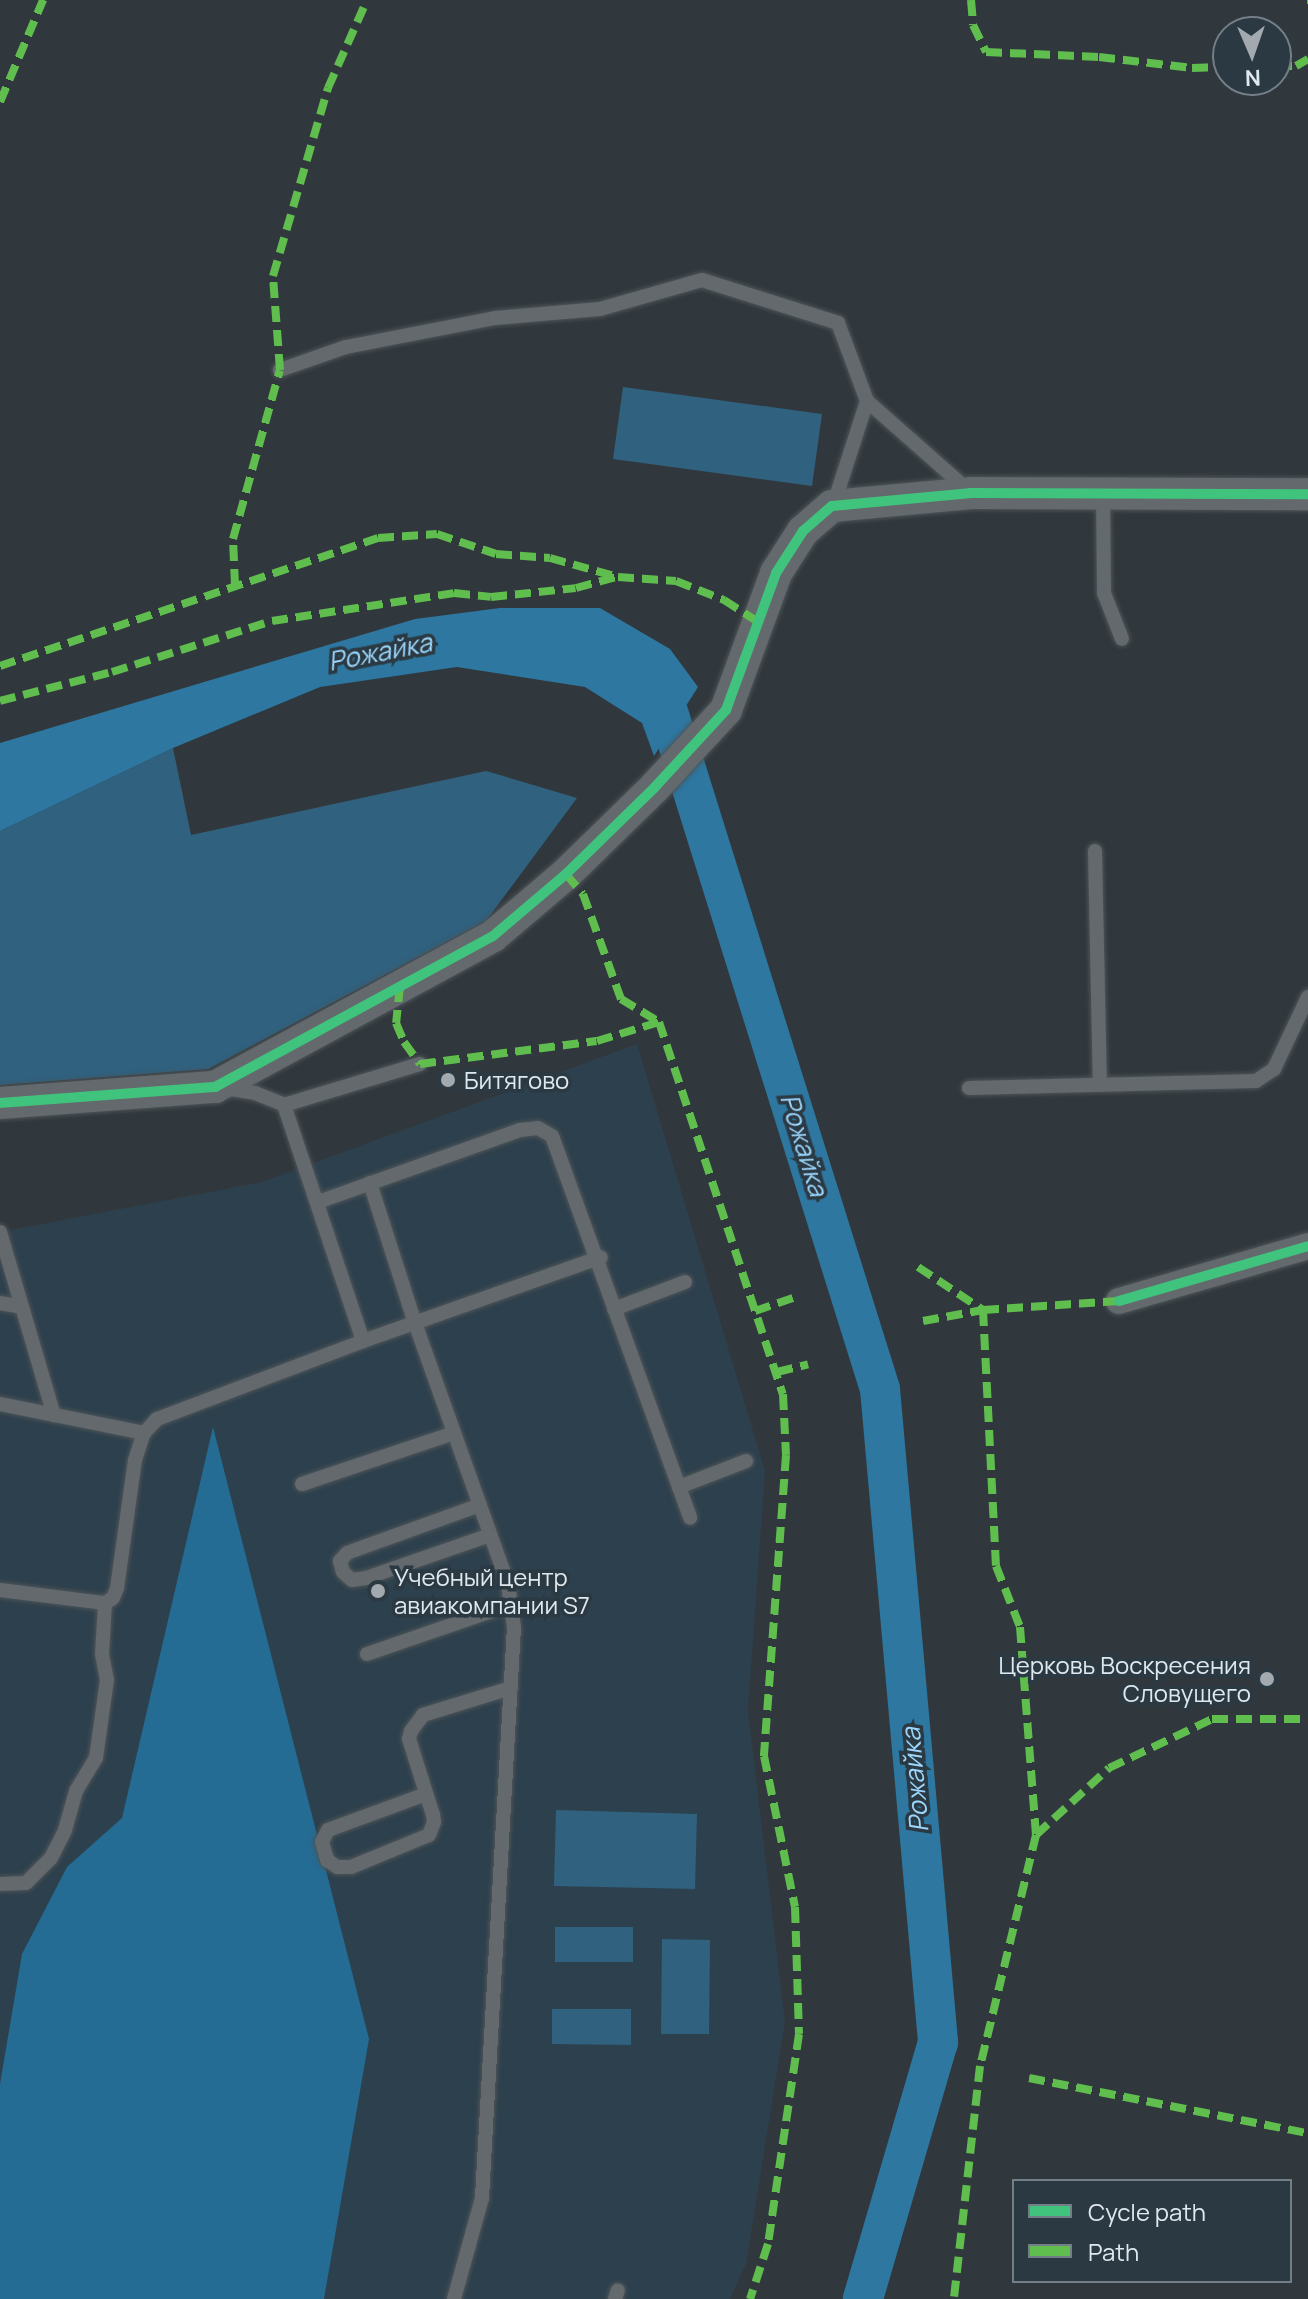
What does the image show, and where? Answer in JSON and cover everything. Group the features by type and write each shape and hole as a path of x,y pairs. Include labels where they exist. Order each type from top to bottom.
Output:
{"street":[{"path":"0,1103 215,1087 493,936 566,874 655,787 726,710 776,573 803,531 832,506 971,493 1308,494"},
{"path":"1119,1301 1308,1246"}],"lane":[{"path":"280,370 346,347 495,318 600,309 702,280 838,323 867,401 971,493"},
{"path":"832,506 867,401"},
{"path":"1103,493 1104,593 1122,639"},
{"path":"1095,851 1100,1085"},
{"path":"969,1088 1256,1081 1274,1069 1308,997"},
{"path":"215,1087 255,1093 284,1105 420,1064"},
{"path":"284,1105 363,1341"},
{"path":"318,1202 520,1130 538,1128 552,1136 690,1518"},
{"path":"370,1183 512,1604 511,1688 482,2198 454,2299"},
{"path":"0,1232 54,1415"},
{"path":"0,1884 26,1883 51,1858 65,1830 76,1791 96,1758 107,1680 102,1654 105,1603 117,1588 135,1460 144,1433 157,1419 363,1341 598,1258"},
{"path":"614,1309 685,1282"},
{"path":"0,1303 22,1307"},
{"path":"0,1404 144,1433"},
{"path":"302,1484 454,1433"},
{"path":"679,1487 746,1461"},
{"path":"480,1505 347,1553 340,1561 343,1572 352,1580 366,1578 490,1535"},
{"path":"0,1590 105,1603"},
{"path":"367,1654 512,1604"},
{"path":"426,1794 328,1830 322,1842 327,1860 337,1867 351,1867 422,1840 433,1829 434,1822 426,1794 409,1739 416,1722 423,1715 511,1688"}],"shaded area":[{"path":"623,387 822,414 812,486 613,459"},
{"path":"173,748 191,835 486,771 577,798 486,921 208,1069 0,1085 0,831"},
{"name":"Учебный центр авиакомпании S7","path":"637,1044 765,1471 748,1711 785,2022 746,2264 730,2299 313,2299 0,2095 0,1232 262,1182"},
{"path":"213,1427 369,2039 324,2299 0,2299 0,2084 22,1954 67,1867 122,1818"},
{"path":"556,1810 697,1814 695,1889 554,1886"},
{"path":"555,1927 633,1927 633,1962 555,1962"},
{"path":"662,1939 710,1940 709,2034 661,2034"},
{"path":"552,2009 631,2009 631,2045 552,2044"}],"water":[{"path":"500,608 600,608 670,649 698,687 654,756 642,723 585,687 457,667 320,687 173,748 0,831 0,743 415,619"}],"waterway":[{"name":"Рожайка","path":"643,688 664,699 880,1389 938,2042 863,2299"}],"marked path":[{"path":"0,102 43,0"},
{"path":"235,585 233,539 280,370 273,276 328,88 367,0"},
{"path":"971,0 973,25 986,52 1099,57 1212,67"},
{"path":"1292,66 1308,59"},
{"path":"0,666 378,538 437,534 496,554 550,558 618,577 676,581 724,600 758,622"},
{"path":"0,701 112,672 272,621 454,593 491,597 576,588 616,577"},
{"path":"566,874 583,894 621,999 659,1022 783,1394 786,1455 764,1756 795,1907 799,2034 768,2244 750,2299"},
{"path":"400,986 396,1023 404,1042 420,1064 597,1041 659,1022"},
{"path":"918,1267 983,1310 1119,1301"},
{"path":"755,1311 793,1298"},
{"path":"923,1321 983,1310 996,1566 1020,1627 1036,1835 980,2066 954,2299"},
{"path":"777,1372 808,1364"},
{"path":"1036,1835 1109,1768 1212,1719 1308,1719"},
{"path":"1029,2078 1308,2133"}],"cycle path":[{"path":"0,1103 215,1087 493,936 566,874 655,787 726,710 776,573 803,531 832,506 971,493 1308,494"},
{"path":"1119,1301 1308,1246"}],"place":[{"name":"Битягово","path":"448,1080"},
{"name":"Учебный центр авиакомпании S7","path":"378,1591"},
{"name":"Церковь Воскресения Словущего","path":"1267,1679"}]}
